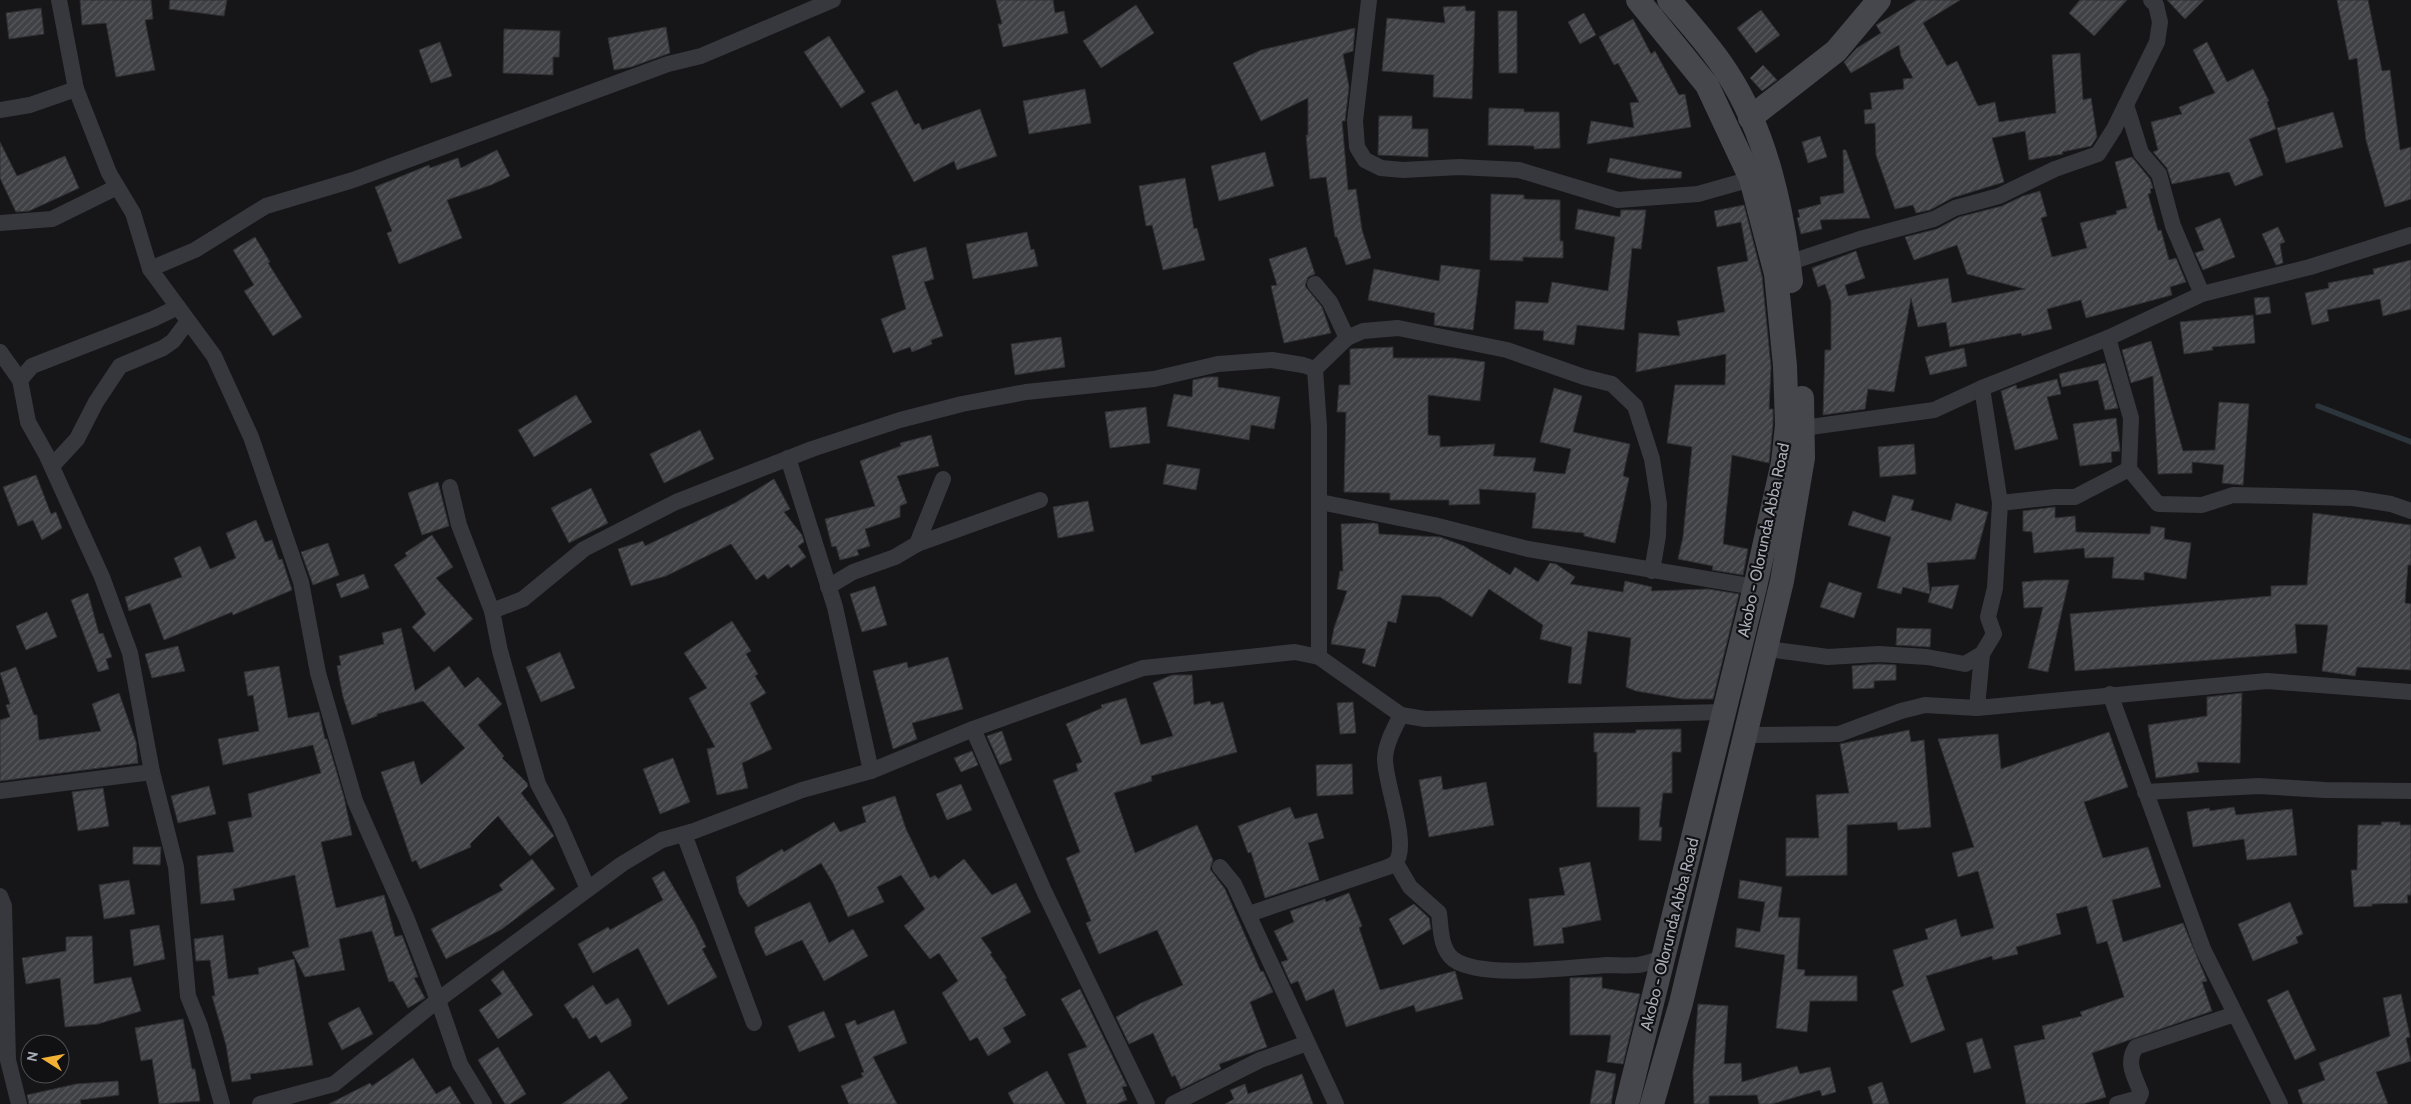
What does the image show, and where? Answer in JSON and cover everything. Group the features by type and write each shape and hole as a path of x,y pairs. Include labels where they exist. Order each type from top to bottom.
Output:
{"main road":[{"name":"Akobo - Olorunda Abba Road","path":"1627,1104 1755,587 1783,462 1787,425 1785,366 1776,274 1751,178 1707,85 1638,0"},
{"name":"Akobo - Olorunda Abba Road","path":"1652,1104 1681,1003 1767,648 1782,581 1803,458 1801,365 1786,235 1773,178 1750,118 1727,72 1669,0"},
{"path":"1750,118 1836,51 1880,0"}],"street":[{"path":"59,0 76,89 109,173 132,213 150,269 214,356 251,437 301,582 318,673 356,801 406,917 460,1064 484,1104"},
{"path":"150,269 195,250 266,206 353,180 668,64 701,56 833,0"},
{"path":"1369,0 1355,121 1356,147 1365,160 1381,168 1404,170 1459,167 1519,170 1618,200 1698,194 1751,178"},
{"path":"1788,263 1860,239 1934,219 1955,208 1999,196 2055,169 2098,154 2114,129 2157,42 2160,22 2156,5 2151,0"},
{"path":"0,110 30,105 76,89"},
{"path":"2126,105 2141,153 2159,174 2173,226 2202,294"},
{"path":"0,223 52,219 117,187"},
{"path":"1803,428 1934,410 1982,388 2108,338 2202,294 2310,267 2411,236"},
{"path":"1315,284 1330,302 1347,338"},
{"path":"20,380 32,366 153,319 178,307"},
{"path":"52,466 77,439 96,402 120,366 168,344 188,321"},
{"path":"1319,657 1319,427 1315,369 1347,338 1363,331 1398,328 1507,350 1584,377 1612,384 1634,406 1652,459 1659,504 1658,536 1652,571"},
{"path":"2108,338 2131,418 2129,469 2158,504 2202,505 2233,495 2353,498 2391,504 2411,511"},
{"path":"0,352 20,380 28,422 52,466 105,585 130,652 152,772 176,867 188,996 200,1026 222,1104"},
{"path":"492,611 523,599 584,549 676,502 788,458 900,420 962,404 1026,392 1154,379 1218,364 1272,360 1303,364 1315,369"},
{"path":"1977,708 1982,654 1994,634 1988,617 1995,588 2000,503 1982,388"},
{"path":"788,458 828,586 860,713 871,771"},
{"path":"2000,503 2055,497 2075,497 2129,469"},
{"path":"917,544 943,479"},
{"path":"450,487 459,525 492,611 500,651 538,784 559,823 588,889"},
{"path":"828,586 853,572 895,558 917,544 1040,500"},
{"path":"1320,502 1434,524 1528,549 1755,587"},
{"path":"1767,648 1828,657 1879,654 1927,657 1965,664 1982,654"},
{"path":"260,1104 334,1084 438,1000 622,864 662,840 684,834 802,790 871,771 973,729 1143,668 1295,652 1319,657 1401,715 1425,719 1724,712"},
{"path":"1746,735 1839,734 1902,711 1925,705 1977,708 2110,694 2268,681 2411,692"},
{"path":"2110,694 2202,950 2280,1104"},
{"path":"1249,914 1385,868 1396,862 1400,852 1399,829 1388,788 1385,759 1387,744 1401,715"},
{"path":"973,729 1044,891 1147,1104"},
{"path":"0,791 152,772"},
{"path":"2145,792 2259,786 2325,790 2411,791"},
{"path":"684,834 754,1023"},
{"path":"1396,862 1410,887 1439,913 1444,948 1454,959 1469,966 1486,969 1558,969 1638,965 1663,958"},
{"path":"1220,867 1234,884 1249,914 1306,1043 1336,1104"},
{"path":"0,896 4,906 8,1060 19,1104"},
{"path":"2117,1104 2139,1098 2140,1093 2130,1063 2136,1047 2235,1014"},
{"path":"1174,1104 1260,1060 1306,1043"}],"building":[{"path":"80,0 151,0 153,19 145,20 155,70 116,77 106,23 82,25"},
{"path":"170,0 227,0 224,16 169,9"},
{"path":"996,0 1053,0 1055,13 1064,11 1068,33 1003,47 998,24 1002,24"},
{"path":"1917,0 1960,0 1923,23 1947,66 1957,61 1978,106 1995,102 1999,122 2056,113 2052,55 2080,53 2083,100 2091,98 2097,137 2091,146 2062,152 2063,154 2029,160 2025,131 1992,138 2004,182 1952,198 1930,210 1916,213 1913,205 1895,209 1876,155 1875,123 1865,124 1864,110 1872,109 1870,93 1904,89 1903,79 1913,78 1901,56 1899,45 1851,73 1844,62 1857,48 1881,33 1876,25"},
{"path":"2080,0 2127,0 2094,36 2069,13"},
{"path":"2167,0 2204,0 2185,19"},
{"path":"2337,0 2368,0 2382,71 2390,70 2400,150 2411,147 2411,199 2385,207 2366,140 2357,58 2349,60"},
{"path":"1136,5 1154,33 1101,68 1083,41"},
{"path":"1465,6 1466,11 1475,11 1472,99 1433,97 1434,75 1382,71 1387,18 1445,23 1443,7"},
{"path":"41,8 44,34 9,39 6,13"},
{"path":"1761,10 1780,35 1756,53 1737,28"},
{"path":"1498,11 1517,11 1517,73 1499,73"},
{"path":"1584,13 1596,35 1580,44 1568,22"},
{"path":"1633,19 1651,54 1655,51 1679,95 1685,94 1691,127 1587,144 1591,121 1634,128 1630,103 1639,102 1618,63 1614,65 1599,37"},
{"path":"666,27 670,53 631,67 614,70 608,38"},
{"path":"1355,28 1353,51 1343,54 1349,87 1345,121 1342,121 1348,190 1356,189 1362,230 1371,258 1346,265 1337,237 1335,237 1326,177 1310,179 1306,135 1308,135 1308,98 1261,121 1233,63 1261,50"},
{"path":"504,29 560,31 559,57 553,57 553,75 503,73"},
{"path":"829,36 865,92 841,108 804,52"},
{"path":"440,42 452,76 431,83 419,50"},
{"path":"2207,42 2227,82 2253,69 2269,101 2267,102 2276,129 2249,139 2263,175 2235,186 2229,172 2172,184 2167,168 2153,152 2158,150 2151,122 2182,114 2179,107 2215,93 2193,50"},
{"path":"1763,65 1777,80 1762,91 1750,78"},
{"path":"1085,89 1091,123 1029,134 1023,101"},
{"path":"897,90 915,125 919,123 922,130 980,109 997,156 957,170 954,161 914,182 871,103"},
{"path":"1489,108 1524,109 1524,112 1559,112 1560,148 1534,149 1534,146 1488,145"},
{"path":"2333,112 2343,147 2286,163 2277,128"},
{"path":"1379,116 1412,116 1412,129 1428,129 1428,157 1378,155"},
{"path":"1820,136 1827,157 1808,163 1802,142"},
{"path":"0,142 17,176 65,156 79,188 29,211 16,212 0,178"},
{"path":"497,150 510,176 491,185 447,200 462,238 399,264 387,233 392,231 375,187 429,165 430,168 458,158 461,168"},
{"path":"1843,150 1846,150 1870,218 1820,220 1822,229 1801,234 1797,218 1800,217 1798,210 1821,204 1820,197 1844,193"},
{"path":"1265,152 1274,186 1219,201 1211,166"},
{"path":"2132,157 2150,179 2153,188 2150,189 2151,193 2148,194 2158,231 2161,230 2169,260 2176,258 2186,282 2170,287 2172,295 2086,318 2081,300 2047,309 2052,329 2022,336 2021,333 1950,347 1946,322 1918,327 1911,298 1894,392 1868,389 1865,409 1823,415 1825,350 1831,350 1831,302 1825,284 1818,287 1812,268 1856,251 1865,278 1845,285 1848,296 1948,278 1952,303 2025,289 1967,274 1957,245 1914,260 1905,237 1937,229 1959,217 2002,206 2023,196 2040,191 2047,216 2041,218 2052,257 2087,248 2080,223 2117,214 2116,211 2127,208 2115,162"},
{"path":"1610,158 1682,172 1681,178 1641,179 1607,172"},
{"path":"1185,178 1194,229 1197,228 1205,260 1163,270 1152,225 1146,226 1139,186"},
{"path":"1491,194 1524,195 1524,199 1560,200 1560,241 1563,241 1563,258 1523,257 1523,261 1490,260"},
{"path":"1744,205 1762,276 1771,367 1769,409 1773,409 1773,424 1769,463 1732,455 1723,544 1748,549 1743,575 1712,570 1713,566 1678,559 1683,537 1692,447 1667,443 1675,385 1725,385 1726,354 1636,372 1639,333 1680,336 1677,321 1725,312 1717,267 1748,261 1741,222 1717,227 1714,211"},
{"path":"1578,209 1620,217 1621,210 1646,210 1641,249 1632,248 1624,330 1577,325 1574,345 1543,340 1544,331 1514,329 1516,301 1548,303 1552,282 1608,291 1615,237 1575,229"},
{"path":"2220,218 2235,257 2203,270 2195,253 2204,250 2195,228"},
{"path":"2278,227 2285,242 2280,244 2283,263 2276,265 2262,234"},
{"path":"1027,232 1031,250 1034,249 1038,266 973,279 966,244"},
{"path":"255,237 270,262 268,263 302,317 273,336 244,291 254,285 233,250"},
{"path":"926,247 934,279 924,282 943,336 931,340 932,344 912,352 910,347 893,353 881,319 906,309 892,256"},
{"path":"1306,247 1315,274 1308,277 1305,286 1322,307 1331,333 1284,343 1271,286 1277,285 1269,259"},
{"path":"2411,260 2411,309 2383,316 2380,299 2327,310 2329,321 2312,325 2305,293 2329,288 2328,283 2374,274 2373,269"},
{"path":"1441,265 1480,270 1473,330 1434,325 1435,313 1368,300 1374,269 1439,281"},
{"path":"2269,297 2271,313 2256,315 2254,298"},
{"path":"2253,315 2255,343 2212,347 2213,350 2184,354 2180,322"},
{"path":"1061,337 1065,367 1015,375 1011,344"},
{"path":"2151,341 2183,451 2215,450 2219,402 2249,404 2243,485 2222,483 2224,465 2192,462 2192,473 2158,474 2153,376 2131,383 2122,350"},
{"path":"1393,347 1393,358 1454,358 1485,362 1480,401 1428,395 1428,435 1440,436 1440,447 1495,444 1493,456 1536,458 1533,471 1565,474 1571,449 1540,442 1554,388 1582,396 1573,432 1630,444 1623,476 1629,478 1615,543 1584,536 1584,533 1532,528 1536,493 1479,489 1480,504 1449,505 1449,500 1390,500 1390,493 1344,492 1346,412 1337,412 1339,385 1350,385 1350,349"},
{"path":"1964,348 1967,366 1930,375 1925,357"},
{"path":"2105,363 2118,408 2105,410 2098,380 2062,387 2059,374"},
{"path":"1218,377 1218,387 1280,397 1274,429 1251,425 1249,440 1167,426 1174,394 1192,397 1193,380"},
{"path":"2057,379 2061,394 2047,397 2058,439 2015,450 2001,391 2016,385 2017,389"},
{"path":"576,395 592,422 534,457 518,430"},
{"path":"1146,407 1150,443 1110,448 1105,412"},
{"path":"2116,418 2120,451 2111,452 2112,462 2080,466 2073,424"},
{"path":"700,430 714,459 664,483 650,454"},
{"path":"931,435 939,466 897,476 907,503 900,506 900,517 865,529 870,546 857,550 859,555 840,560 836,546 832,547 825,519 875,506 860,461 901,446 900,443"},
{"path":"1914,444 1916,474 1880,477 1878,447"},
{"path":"1167,464 1200,469 1196,490 1163,484"},
{"path":"36,475 51,514 56,512 62,528 42,540 33,520 18,526 3,487"},
{"path":"774,479 790,509 784,512 802,535 804,542 798,546 806,557 791,568 788,564 768,579 764,574 756,580 731,544 666,576 631,586 618,549 643,541 645,546 735,503"},
{"path":"438,482 449,526 422,535 408,493"},
{"path":"591,488 608,523 569,543 551,508"},
{"path":"1893,495 1914,500 1911,510 1951,521 1956,503 1988,512 1975,559 1927,563 1930,594 1903,587 1901,594 1877,588 1891,537 1848,525 1853,511 1885,522"},
{"path":"1088,501 1094,531 1058,538 1053,507"},
{"path":"2055,507 2055,518 2075,516 2076,532 2150,534 2151,526 2165,528 2164,539 2191,543 2186,579 2144,572 2144,580 2112,578 2114,557 2085,558 2084,548 2034,553 2032,532 2023,531 2023,511"},
{"path":"2313,513 2411,525 2411,565 2408,565 2405,603 2411,604 2411,670 2357,667 2355,676 2322,671 2328,625 2295,624 2297,653 2075,671 2070,614 2271,596 2271,586 2307,585"},
{"path":"256,520 265,542 272,540 279,560 282,559 292,590 233,615 232,612 164,640 150,603 129,611 125,597 182,577 174,558 200,546 210,569 236,558 226,533"},
{"path":"1341,524 1378,524 1379,534 1440,537 1464,546 1510,575 1515,567 1538,582 1550,563 1556,564 1575,577 1570,584 1623,592 1625,581 1652,587 1651,591 1708,589 1739,594 1713,699 1683,699 1636,691 1626,687 1631,638 1588,631 1581,684 1568,683 1572,647 1540,639 1543,625 1489,589 1472,617 1440,597 1402,595 1396,623 1388,621 1375,667 1362,663 1366,649 1331,644 1334,628 1347,591 1337,589 1340,571 1343,571"},
{"path":"432,535 453,567 436,578 473,619 434,652 412,627 426,614 394,565 407,556 405,553"},
{"path":"328,543 339,575 313,585 301,552"},
{"path":"364,574 369,588 341,598 336,584"},
{"path":"2069,580 2048,672 2028,668 2043,607 2024,608 2022,582"},
{"path":"1829,582 1862,593 1854,618 1820,607"},
{"path":"1959,585 1952,609 1928,602 1932,587"},
{"path":"875,586 887,625 862,632 850,594"},
{"path":"88,593 99,634 103,633 112,657 106,659 109,669 98,672 71,600"},
{"path":"47,612 57,637 26,650 16,626"},
{"path":"732,621 751,651 746,654 758,674 755,676 766,693 750,703 772,749 742,763 748,788 717,795 707,749 715,747 689,698 707,688 684,653"},
{"path":"401,628 415,691 449,666 465,688 478,677 502,704 478,725 504,756 502,758 527,783 528,786 521,793 554,836 530,856 498,816 470,844 471,847 420,869 416,860 412,862 381,772 414,761 421,785 465,748 423,701 377,714 377,716 352,725 343,697 337,666 341,665 339,656 384,644 382,633"},
{"path":"1897,628 1931,629 1930,647 1896,645"},
{"path":"178,646 185,671 152,678 145,654"},
{"path":"560,652 575,688 541,702 526,667"},
{"path":"948,657 963,709 912,723 917,739 893,749 873,671 907,662 908,668"},
{"path":"1896,665 1896,680 1874,681 1874,688 1853,689 1852,666"},
{"path":"279,666 288,718 319,712 325,739 327,739 344,797 352,835 321,842 336,908 384,895 395,937 402,935 418,977 414,978 425,998 408,1008 393,981 389,982 372,931 339,939 345,970 305,977 292,952 309,947 295,875 233,889 235,900 201,904 197,856 234,852 228,822 252,817 248,794 321,773 313,745 223,765 218,739 259,731 253,695 248,696 244,672"},
{"path":"16,667 34,715 37,715 39,740 101,731 92,704 119,693 136,742 138,763 0,781 0,720 10,717 6,705 10,704 0,673"},
{"path":"1172,675 1192,675 1194,705 1210,701 1211,705 1223,702 1237,752 1151,776 1152,781 1114,793 1135,853 1197,825 1213,860 1210,869 1225,889 1261,972 1263,971 1273,992 1250,1002 1267,1047 1219,1064 1221,1069 1181,1089 1175,1075 1172,1077 1153,1033 1129,1044 1116,1017 1141,1003 1183,985 1157,930 1099,954 1086,923 1091,921 1066,858 1080,852 1053,780 1078,771 1076,764 1082,762 1066,724 1102,708 1101,705 1126,698 1141,745 1173,736 1153,683"},
{"path":"2242,693 2240,763 2197,762 2199,772 2156,778 2148,725 2207,716 2207,697"},
{"path":"1353,702 1356,733 1340,734 1337,703"},
{"path":"1681,729 1681,752 1672,752 1672,793 1663,793 1659,827 1662,827 1661,841 1639,840 1640,807 1597,807 1597,752 1594,752 1594,733 1636,733 1636,730"},
{"path":"1909,730 1911,742 1924,740 1931,827 1898,830 1897,822 1847,825 1847,875 1786,876 1786,838 1819,838 1816,795 1849,793 1840,744"},
{"path":"1002,731 1012,760 1000,765 987,736"},
{"path":"2109,732 2128,787 2084,802 2103,858 2148,847 2161,887 2112,900 2123,942 2183,923 2207,981 2202,982 2212,1011 2092,1053 2106,1097 2083,1104 2026,1104 2014,1046 2045,1039 2042,1026 2082,1016 2080,1012 2124,997 2107,941 2097,944 2087,906 2056,914 2061,934 2016,947 2018,954 1993,960 1992,956 1926,976 1945,1030 1911,1043 1892,991 1904,986 1893,950 1928,939 1925,929 1956,919 1961,937 1994,928 1978,871 1958,877 1952,853 1974,847 1938,739 1998,734 2001,769"},
{"path":"972,751 978,765 961,772 954,758"},
{"path":"673,758 690,802 660,814 643,769"},
{"path":"1352,764 1353,794 1317,796 1316,765"},
{"path":"1441,776 1443,790 1486,782 1494,825 1429,837 1419,780"},
{"path":"961,784 972,810 947,820 936,794"},
{"path":"209,786 216,814 178,823 171,796"},
{"path":"103,788 109,826 78,831 72,792"},
{"path":"895,796 906,829 930,878 935,875 938,879 964,859 992,895 1016,883 1031,912 981,938 1007,978 1005,979 1026,1015 1003,1028 1011,1042 988,1056 977,1037 970,1041 942,993 958,981 939,953 930,959 904,926 925,909 901,875 877,887 884,902 848,917 833,883 821,863 748,907 739,893 736,877 782,849 784,852 834,822 840,832 866,822 862,807"},
{"path":"1290,807 1295,819 1317,813 1324,838 1308,843 1319,880 1265,898 1251,852 1248,853 1238,826"},
{"path":"2234,807 2236,815 2292,809 2297,855 2247,860 2244,839 2193,847 2187,812 2209,808 2210,811"},
{"path":"2381,822 2400,822 2400,825 2411,825 2411,895 2407,895 2408,903 2372,904 2372,906 2354,907 2351,870 2357,870 2358,825 2382,825"},
{"path":"133,847 161,847 160,865 133,864"},
{"path":"532,859 555,889 502,929 446,959 431,929 503,890 499,885"},
{"path":"1590,862 1601,920 1562,928 1564,943 1534,946 1529,899 1565,895 1559,868"},
{"path":"664,871 695,924 706,947 702,949 717,977 668,1005 638,948 593,973 578,944 608,927 610,930 663,900 652,878"},
{"path":"129,880 135,914 104,919 99,885"},
{"path":"1740,880 1782,887 1778,917 1800,918 1797,969 1805,970 1804,976 1857,976 1857,1001 1810,1001 1807,1032 1776,1028 1785,955 1735,947 1737,928 1760,932 1765,902 1738,898"},
{"path":"1349,893 1362,926 1359,928 1380,990 1455,971 1463,999 1416,1012 1414,1005 1346,1027 1334,989 1306,1001 1298,981 1291,984 1281,962 1288,960 1274,931 1294,922 1290,911 1325,899 1326,902"},
{"path":"810,902 829,943 853,929 868,956 824,981 802,940 766,956 755,933 755,927"},
{"path":"2290,902 2303,934 2296,937 2298,943 2253,961 2238,924"},
{"path":"1414,904 1429,918 1431,929 1403,945 1389,919"},
{"path":"159,925 165,959 134,966 130,930"},
{"path":"223,935 228,979 259,974 258,968 294,959 313,1065 250,1074 251,1079 232,1082 226,1045 212,996 215,996 210,960 196,961 194,939"},
{"path":"92,936 94,984 131,977 141,1011 98,1024 65,1027 60,978 26,984 22,958 66,951 66,937"},
{"path":"503,970 533,1015 498,1039 479,1010 502,994 491,980"},
{"path":"1602,977 1602,988 1640,994 1623,1064 1607,1062 1611,1035 1570,1035 1570,978"},
{"path":"593,985 606,1005 618,998 631,1020 631,1026 601,1043 596,1035 589,1039 576,1017 573,1019 564,1005"},
{"path":"1080,989 1127,1086 1122,1087 1127,1100 1116,1104 1087,1104 1068,1054 1087,1047 1061,999"},
{"path":"2288,990 2316,1050 2295,1060 2267,1000"},
{"path":"2401,994 2410,1037 2406,1038 2411,1061 2376,1072 2388,1104 2303,1104 2298,1090 2325,1080 2319,1063 2390,1036 2383,998"},
{"path":"1698,1004 1728,1006 1724,1064 1741,1063 1742,1082 1797,1066 1800,1074 1830,1067 1836,1092 1822,1096 1820,1090 1772,1104 1759,1104 1757,1095 1709,1096 1709,1104 1694,1104 1693,1073"},
{"path":"359,1007 373,1034 342,1050 328,1023"},
{"path":"894,1010 907,1043 873,1057 897,1104 849,1104 841,1086 863,1077 861,1073 864,1072 845,1024 855,1020 857,1025"},
{"path":"824,1011 835,1037 799,1052 788,1026"},
{"path":"183,1019 192,1069 195,1069 200,1101 159,1104 152,1059 141,1061 135,1028"},
{"path":"1982,1038 1991,1068 1974,1073 1966,1043"},
{"path":"498,1047 526,1094 510,1104 505,1104 478,1060"},
{"path":"413,1058 436,1094 450,1086 461,1104 329,1104 370,1083 372,1086"},
{"path":"1596,1070 1616,1074 1611,1104 1590,1104"},
{"path":"609,1071 628,1098 620,1104 562,1104"},
{"path":"1047,1071 1065,1104 1014,1104 1008,1093"},
{"path":"1302,1074 1313,1104 1225,1104 1234,1099 1230,1090 1245,1084 1248,1094"},
{"path":"118,1081 119,1095 80,1100 81,1104 29,1104 27,1095 76,1084"},
{"path":"1882,1082 1889,1104 1873,1104 1868,1087"}],"waterway":[{"path":"2318,406 2411,442"}]}
